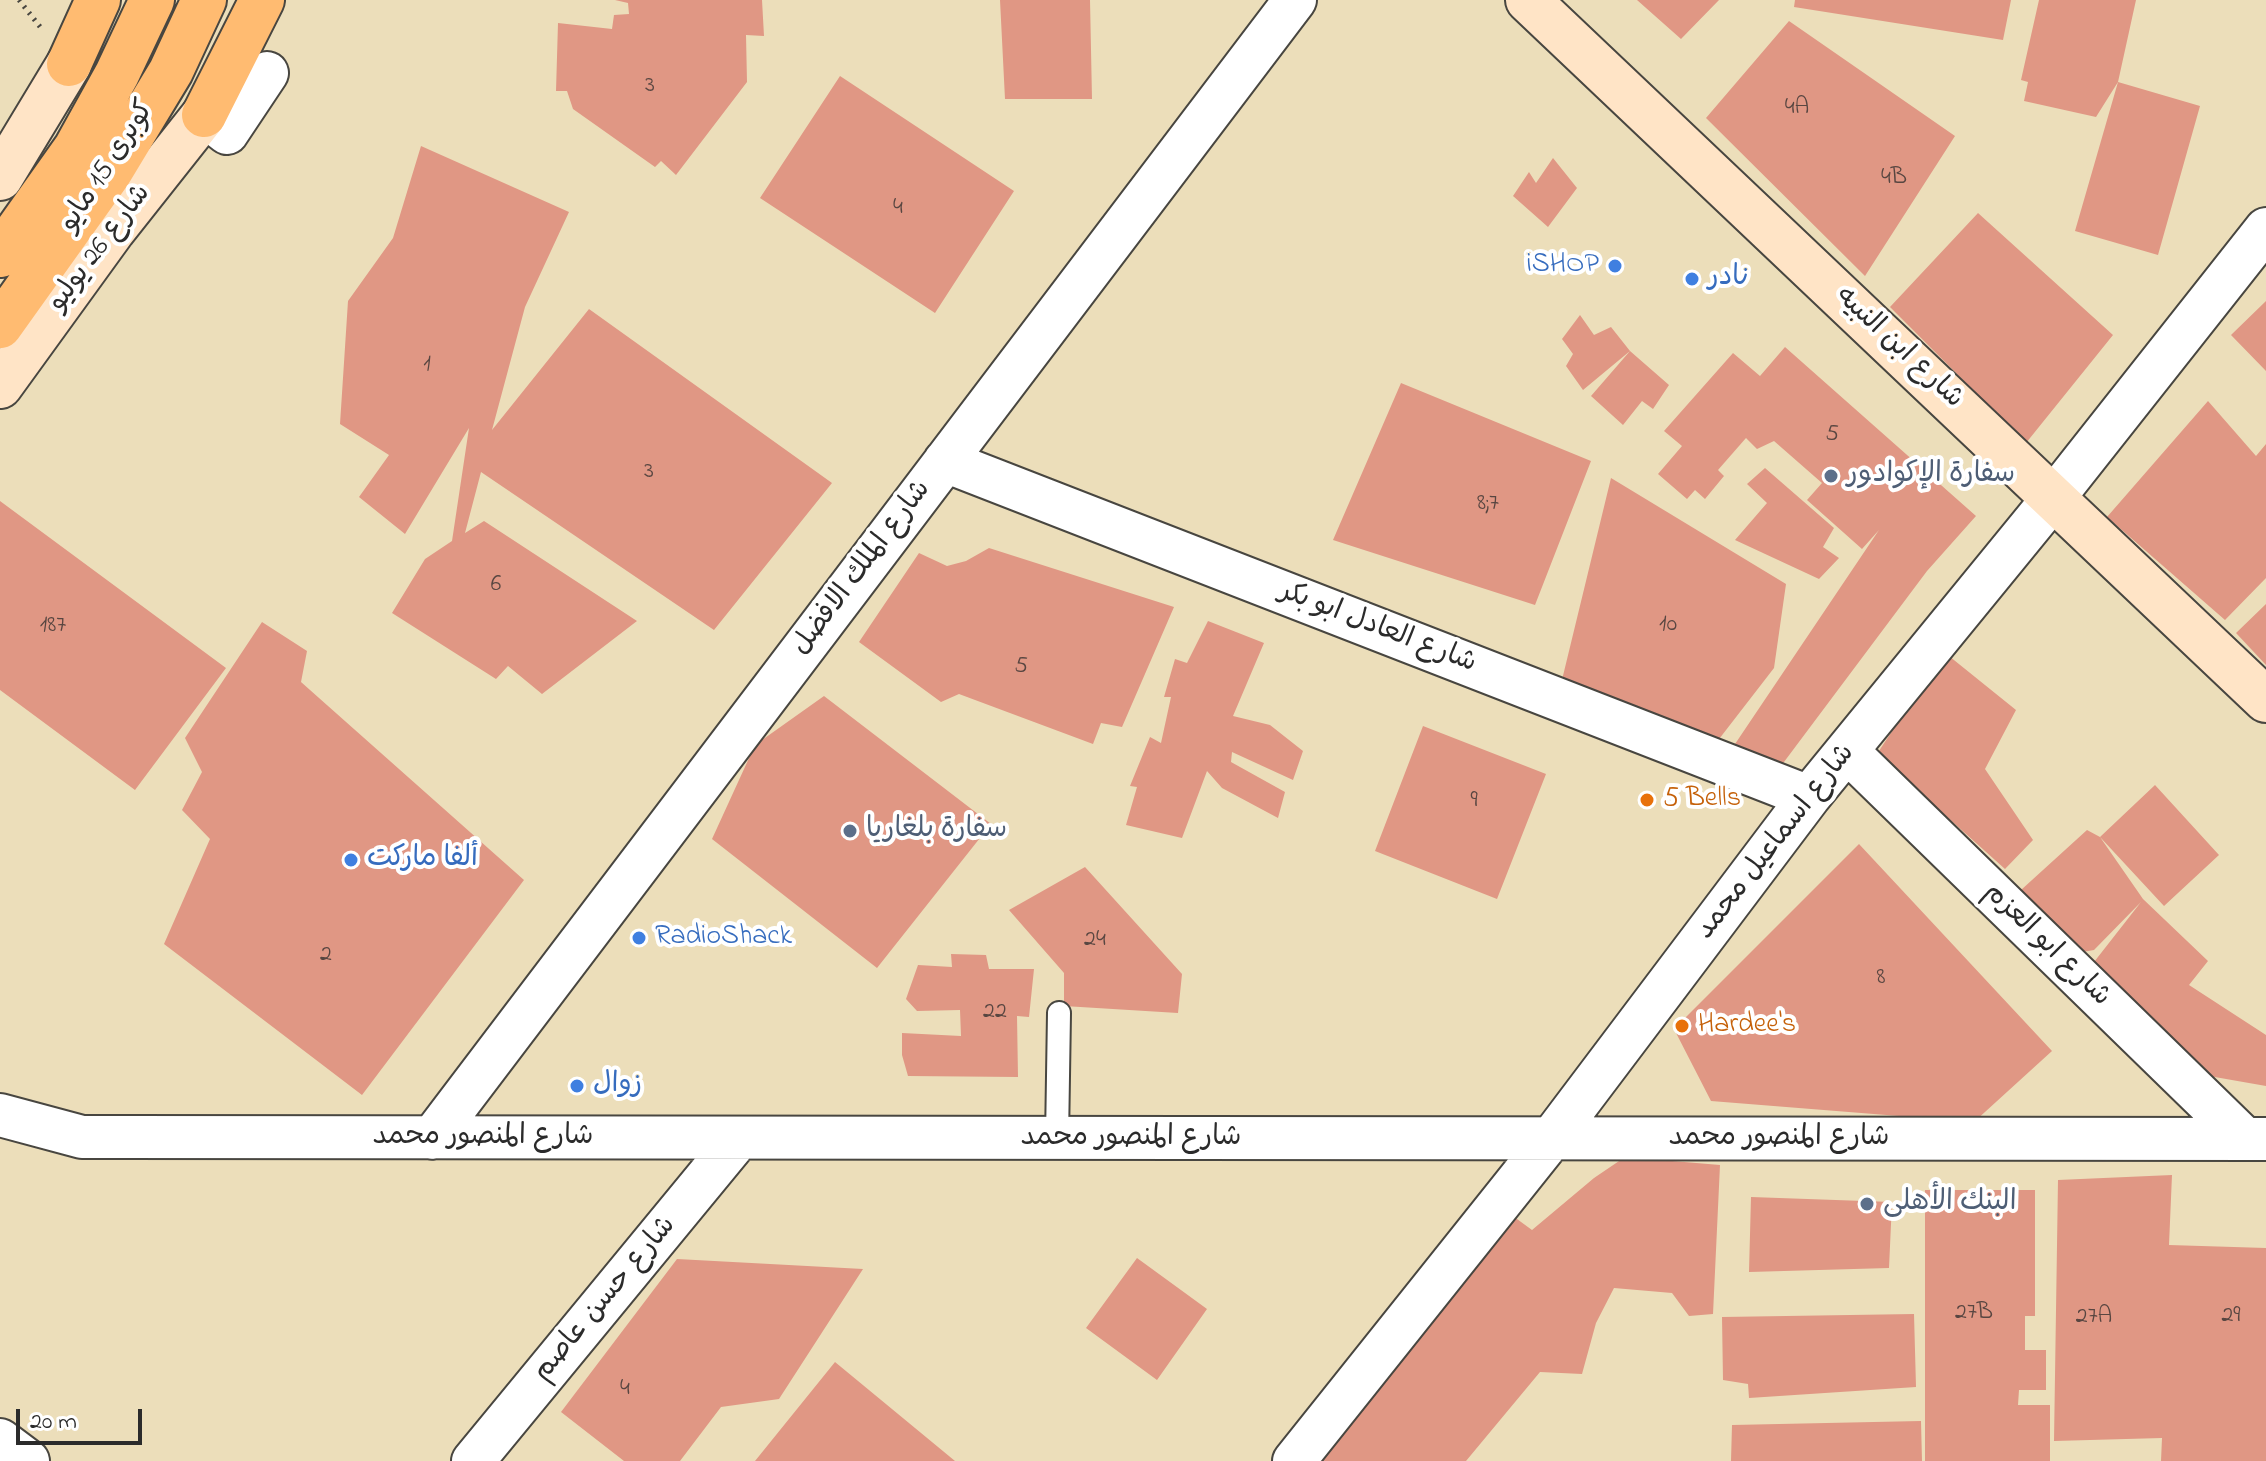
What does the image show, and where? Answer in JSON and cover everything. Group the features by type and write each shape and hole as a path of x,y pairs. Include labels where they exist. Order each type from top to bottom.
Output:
{"highway":[{"path":"69,64 98,0"},
{"name":"كوبرى 15 مايو","path":"0,255 76,148 117,74 152,0"},
{"name":"كوبرى 15 مايو","path":"0,326 110,172 171,71 204,0"},
{"path":"204,115 262,0"}],"street":[{"name":"شارع الملك الافضل","path":"432,1138 1295,0"},
{"name":"شارع ابن النبيه","path":"1528,0 2055,496 2266,700"},
{"path":"0,178 69,64"},
{"path":"204,115 227,133 267,73"},
{"name":"شارع 26 يوليو","path":"0,386 105,240 204,115"},
{"name":"شارع اسماعيل محمد","path":"1294,1461 1551,1139 1809,797 2055,496 2266,229"},
{"name":"شارع العادل ابو بكر","path":"945,461 1809,797"},
{"name":"شارع ابو العزم","path":"1848,752 2255,1139"},
{"name":"شارع المنصور محمد","path":"4,1125 82,1137 2255,1139"},
{"name":"شارع حسن عاصم","path":"473,1461 739,1138"},
{"path":"0,1440 28,1461"}],"lane":[{"path":"1057,1139 1059,1013"}],"building":[{"path":"615,0 762,0 764,36 746,35 747,82 676,175 661,161 655,167 573,109 567,91 556,91 558,23 612,29 614,15 629,14 628,3"},
{"path":"1000,0 1090,0 1092,99 1005,99"},
{"path":"1637,0 1719,0 1681,39"},
{"path":"1795,0 2011,0 2003,40 1794,7"},
{"path":"2039,0 2136,0 2118,82 2096,117 2024,101 2028,82 2021,80"},
{"path":"1789,21 1955,136 1865,276 1706,118"},
{"path":"840,76 1014,191 935,313 760,198"},
{"path":"2118,82 2200,106 2158,255 2075,231"},
{"path":"421,146 569,212 525,307 492,430 589,309 832,483 714,630 481,472 465,533 484,521 637,621 542,694 508,666 496,679 392,613 425,559 452,541 469,428 405,534 359,497 389,455 340,424 348,301 393,238"},
{"path":"1553,158 1577,188 1548,227 1513,196 1529,172 1536,183"},
{"path":"1978,213 2113,335 2026,443 1890,307"},
{"path":"2266,301 2266,371 2231,335"},
{"path":"1580,315 1594,335 1611,327 1630,351 1583,390 1566,366 1573,354 1562,339"},
{"path":"1785,347 1976,516 1927,571 1775,774 1733,747 1879,530 1862,549 1807,500 1822,483 1774,441 1757,449 1746,438 1718,470 1724,476 1705,499 1695,490 1687,499 1658,474 1682,446 1664,431 1733,353 1760,376"},
{"path":"1630,351 1669,385 1653,409 1642,401 1623,425 1591,396"},
{"path":"1401,383 1591,461 1535,605 1333,540"},
{"path":"2208,401 2256,456 2266,444 2266,578 2225,620 2107,517"},
{"path":"1765,468 1834,528 1823,547 1839,558 1819,579 1735,540 1767,503 1747,484"},
{"path":"1611,478 1786,584 1774,668 1716,743 1561,684"},
{"path":"0,501 226,668 135,790 0,690"},
{"path":"989,548 1174,607 1122,727 1101,723 1093,744 959,694 941,702 859,642 919,553 947,566 966,561"},
{"path":"2266,604 2266,665 2236,633"},
{"path":"1208,621 1264,643 1233,716 1270,725 1303,751 1293,780 1232,752 1231,762 1285,792 1278,818 1222,788 1207,771 1182,838 1126,825 1137,787 1130,786 1150,737 1161,743 1171,697 1164,697 1175,659 1187,663"},
{"name":"ألفا ماركت","path":"262,622 307,651 301,682 524,880 362,1095 164,944 210,839 182,810 202,772 185,738"},
{"path":"1944,652 2016,710 1985,769 2033,840 2005,869 1877,754"},
{"name":"سفارة بلغاريا","path":"824,696 991,824 877,968 712,839 755,745"},
{"path":"1423,726 1546,774 1497,899 1375,851"},
{"path":"2155,785 2219,855 2164,906 2100,837"},
{"path":"2087,830 2100,837 2143,899 2208,961 2189,985 2266,1035 2266,1086 2192,1073 2087,971 2141,902 2094,950 2065,955 2010,900"},
{"path":"1859,844 2052,1051 1974,1122 1711,1101 1674,1029"},
{"path":"1085,867 1182,974 1178,1013 1064,1006 1064,973 1009,910"},
{"path":"951,954 986,955 989,969 1034,969 1029,1017 1017,1016 1018,1077 908,1076 902,1055 902,1033 961,1036 960,1010 917,1011 906,999 918,965 952,967"},
{"path":"1625,1157 1720,1165 1713,1314 1689,1316 1672,1293 1614,1288 1596,1323 1582,1374 1540,1372 1466,1461 1311,1461 1506,1211 1532,1230 1594,1178"},
{"path":"2172,1175 2169,1245 2266,1248 2266,1461 2161,1461 2162,1438 2054,1441 2058,1180"},
{"path":"1925,1190 2035,1190 2035,1316 2025,1316 2025,1350 2046,1350 2046,1390 2019,1390 2018,1405 2050,1405 2050,1461 1925,1461"},
{"path":"1751,1197 1892,1202 1889,1268 1749,1272"},
{"path":"1137,1258 1207,1309 1157,1380 1086,1328"},
{"path":"677,1259 863,1269 779,1399 721,1407 680,1461 624,1461 561,1412"},
{"path":"1914,1314 1916,1387 1749,1398 1748,1384 1723,1380 1722,1317"},
{"path":"835,1362 955,1461 755,1461"},
{"path":"1921,1421 1922,1461 1731,1461 1732,1425"}],"place":[{"name":"iSHOP","path":"1615,266"},
{"name":"نادر","path":"1692,279"},
{"name":"سفارة الإكوادور","path":"1831,476"},
{"name":"5 Bells","path":"1647,800"},
{"name":"سفارة بلغاريا","path":"850,831"},
{"name":"ألفا ماركت","path":"351,860"},
{"name":"RadioShack","path":"639,938"},
{"name":"Hardee's","path":"1682,1026"},
{"name":"زوال","path":"577,1086"},
{"name":"البنك الأهلى","path":"1867,1204"}]}
